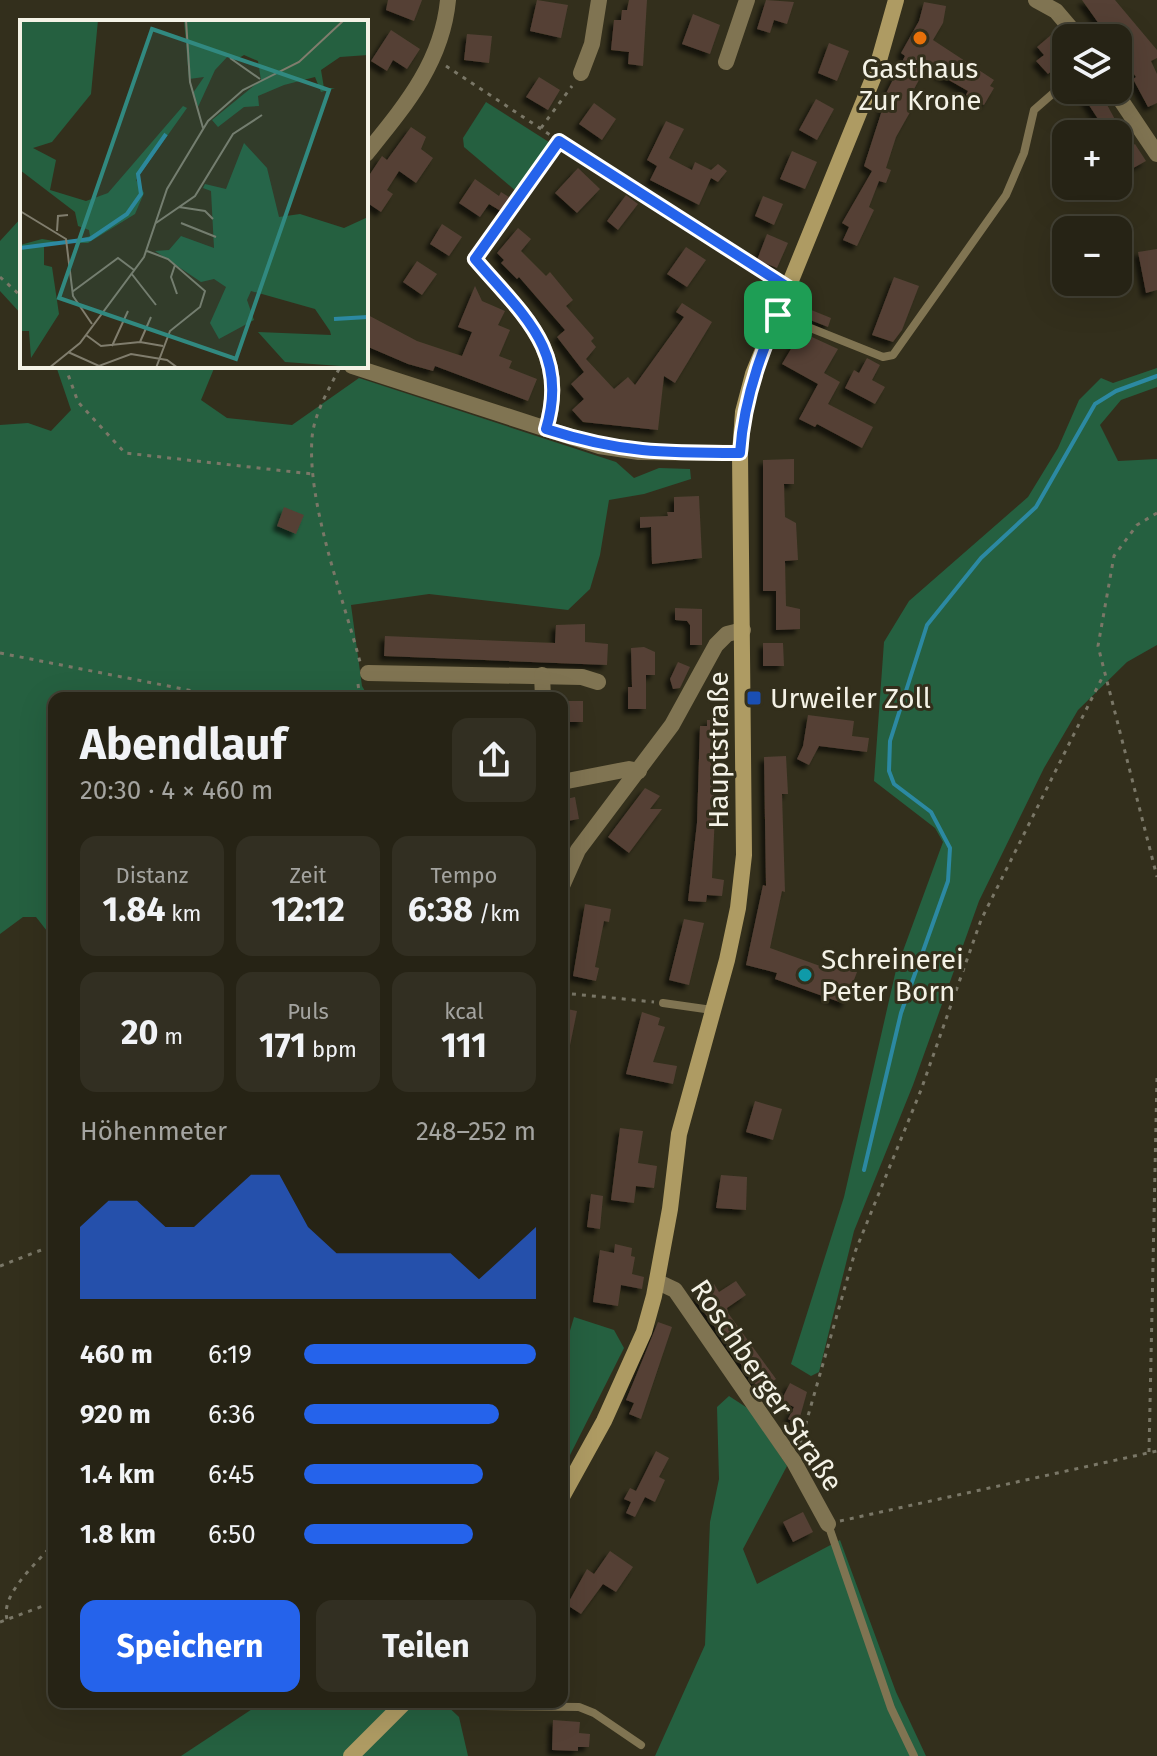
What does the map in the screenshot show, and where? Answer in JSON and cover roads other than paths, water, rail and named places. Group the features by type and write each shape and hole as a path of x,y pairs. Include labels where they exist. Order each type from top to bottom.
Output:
{"main road":[{"name":"Hauptstraße","path":"568,1486 604,1421 644,1332 658,1282 679,1134 738,908 744,855 740,453 743,412 753,374 876,71 896,0"},
{"path":"351,1756 400,1708"}],"street":[{"path":"368,152 409,101 434,58 448,0"},
{"path":"581,73 592,44 599,0"},
{"path":"726,62 747,0"},
{"path":"1036,0 1056,11 1067,24"},
{"path":"1123,104 1157,154"},
{"path":"475,259 522,313 545,349 555,389 546,429"},
{"path":"358,368 599,446 639,452 740,453"},
{"path":"568,872 578,850 672,725 716,645 727,634 743,630"},
{"path":"368,673 542,675 582,677 598,682"},
{"path":"542,675 543,692"},
{"path":"568,781 629,769 639,771"},
{"name":"Roschberger Straße","path":"658,1282 675,1290 794,1462 828,1524"}],"lane":[{"path":"778,315 883,357 893,355 1006,195 1024,153 1034,110 1052,94"},
{"path":"580,154 789,288"},
{"path":"663,1003 712,1010"},
{"path":"828,1524 891,1708 914,1756"},
{"path":"568,1707 579,1707 594,1713 641,1745"}],"waterway":[{"path":"864,1170 901,1013 948,881 950,848 931,812 894,784 889,771 890,741 927,625 981,558 1036,507 1095,404 1116,391 1157,376"}],"place":[{"name":"Gasthaus Zur Krone","path":"920,38"},
{"name":"Urweiler Zoll","path":"754,698"},
{"name":"Schreinerei Peter Born","path":"805,975"}]}
